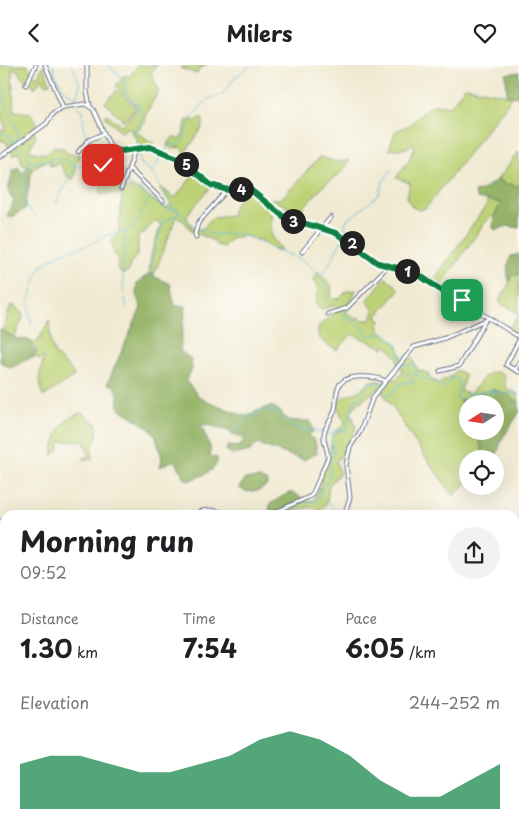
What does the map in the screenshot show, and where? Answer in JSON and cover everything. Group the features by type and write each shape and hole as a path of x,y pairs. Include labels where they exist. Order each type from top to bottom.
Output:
{"street":[{"path":"26,85 36,65"},
{"path":"45,65 63,107"},
{"path":"87,65 87,92 90,107 103,134 115,150"},
{"path":"0,157 47,123 50,115 63,107 79,105 90,107"},
{"path":"78,152 89,140 103,134"},
{"path":"103,165 115,150 150,147 178,158 211,185 228,190 249,189 284,217 294,222 320,228 341,236 374,261 421,275 448,295 467,303 519,339 506,365 517,371 519,362"},
{"path":"121,189 136,149"},
{"path":"129,168 163,201"},
{"path":"196,237 201,220 228,190"},
{"path":"302,252 331,217"},
{"path":"328,314 341,310 359,297 387,266"},
{"path":"346,510 350,499 346,465 349,450 360,432 374,397 382,386 402,365 416,346 445,338 490,318"},
{"path":"440,371 459,366 485,321"},
{"path":"280,510 311,496 315,492 321,471 328,459 324,434 335,410 337,391 341,383 345,379 371,377 386,381"}],"green space":[{"path":"0,65 27,65 37,78 43,65 50,83 46,85 42,78 35,88 29,81 25,81 16,69 12,71 14,111 30,113 37,122 33,131 36,136 29,151 46,154 54,146 63,148 69,154 80,155 74,166 76,170 73,180 66,175 60,163 51,166 48,160 33,168 23,165 19,154 16,153 14,156 6,142 0,140 0,128 3,131 6,130 0,111"},
{"path":"138,65 157,65 151,73 159,91 145,115 144,124 137,130 139,134 153,143 154,148 138,148 137,139 131,133 132,130 127,128 122,132 104,116 107,114 121,125 125,123 138,107 116,86 124,75 129,77"},
{"path":"191,65 207,65 199,69 197,74 180,68"},
{"path":"519,72 519,97 507,95 506,74"},
{"path":"465,87 513,96 426,208 419,210 412,207 407,197 410,183 396,178 415,147 412,144 407,148 389,150 395,132 409,125 431,106 450,106"},
{"path":"117,90 136,107 124,121 105,103"},
{"path":"200,117 203,119 203,127 185,153 180,147 172,149 167,145 174,136 178,140 182,136 187,120 192,118 195,122"},
{"path":"519,151 519,186 505,187 502,181 497,180"},
{"path":"320,157 337,162 349,160 343,171 323,186 298,214 280,203 275,205 271,216 272,236 282,250 275,250 260,239 256,240 246,236 231,238 223,247 216,245 214,241 192,231 182,219 176,217 154,275 149,274 151,255 161,225 155,220 143,234 138,236 138,254 130,264 129,271 122,274 117,268 119,259 114,254 112,239 119,232 122,195 110,193 100,195 102,184 111,183 119,189 134,188 167,209 171,203 159,188 161,187 175,198 194,174 211,187 186,216 193,228 200,229 205,227 213,217 231,215 236,202 243,196 244,184 249,179 259,189 265,199 281,199"},
{"path":"18,167 22,173 28,167 32,168 25,209 9,218 7,216 14,201 8,191 13,170"},
{"path":"497,180 502,181 505,186 511,183 514,186 519,186 519,228 507,226 495,230 493,228 494,217 501,203 477,199 474,192 480,191"},
{"path":"488,200 502,203 494,217 491,216 485,222 439,289 431,284 486,206"},
{"path":"519,254 519,274 510,276 511,280 509,282 508,269 511,256"},
{"path":"318,271 332,287 331,296 333,299 339,299 347,291 356,290 346,312 356,319 359,317 362,320 371,320 374,310 367,301 385,278 391,281 399,290 377,316 381,320 378,326 380,330 396,343 403,359 410,354 418,370 427,373 432,380 438,383 451,376 457,370 465,375 461,391 469,394 484,377 493,372 498,372 504,375 505,387 517,394 519,401 516,402 506,393 494,390 475,395 459,395 459,440 479,440 482,450 459,450 459,491 454,496 378,388 351,412 356,428 341,457 336,461 340,473 329,485 327,499 323,508 319,510 310,507 289,510 302,498 305,502 314,500 321,485 320,471 330,452 332,437 345,423 338,406 339,401 361,390 372,381 375,380 383,383 398,378 403,370 397,365 398,359 387,346 384,348 352,334 337,350 322,341 318,335 319,326 339,309 334,306 320,309 316,304 318,286 313,278"},
{"path":"149,274 170,284 175,306 186,306 180,351 191,359 192,369 186,381 200,398 244,416 271,406 279,410 288,420 310,421 314,431 309,435 315,441 317,453 304,460 257,444 250,451 233,455 226,450 228,446 239,447 244,440 243,438 221,428 201,424 210,447 210,456 217,458 217,463 212,470 189,481 184,478 176,461 160,467 162,459 156,437 150,429 118,407 118,392 113,385 107,384 141,308 136,295 137,283"},
{"path":"519,274 519,314 499,302 511,280 510,276"},
{"path":"11,304 21,311 23,318 14,338 3,330"},
{"path":"519,315 519,337 508,330"},
{"path":"49,320 51,343 54,351 74,376 43,397 39,379 44,357 39,360 36,357 30,358 37,352 30,340 37,343"},
{"path":"0,329 14,338 30,340 33,350 36,352 35,355 11,368 0,362"},
{"path":"492,390 502,392 511,396 514,402 519,401 519,413 504,436 504,395 478,395"},
{"path":"82,413 97,424 97,438 93,445 92,459 83,459 89,455 84,441 61,441 58,450 52,456 57,435 64,423 69,418"},
{"path":"479,440 502,440 498,450 482,450"},
{"path":"260,478 269,483 255,492 239,488 245,479"},
{"path":"288,493 293,493 302,498 289,510 269,510 270,504"}],"waterway":[{"path":"0,69 2,65"},
{"path":"53,65 60,83 66,91 74,96"},
{"path":"71,65 79,82 75,104"},
{"path":"108,65 124,79 126,95 140,107 141,124 134,130 139,146"},
{"path":"165,152 169,145 179,144 184,140 190,119 207,100 224,93 234,78 251,65"},
{"path":"0,83 7,92 4,100 18,131 18,140 14,145"},
{"path":"77,107 83,110 84,131 90,138"},
{"path":"0,134 7,134 12,140 13,145 24,152 30,160"},
{"path":"92,140 94,151 99,157"},
{"path":"139,150 141,164 152,172 175,210"},
{"path":"152,171 163,154"},
{"path":"30,161 33,163 60,158 80,167 94,157 104,157 106,159"},
{"path":"30,161 23,173 26,185 27,208 36,217"},
{"path":"109,161 123,170 124,177"},
{"path":"55,205 75,166"},
{"path":"344,235 346,221 379,195 384,180 391,170"},
{"path":"126,180 130,185 168,209 179,210"},
{"path":"31,324 29,302 38,271 44,264 61,253 86,246 108,235 125,232 135,225 150,198"},
{"path":"179,211 196,228 215,235 234,233 251,238 308,263 324,284 327,293 325,297 339,309"},
{"path":"153,278 152,260 163,222 177,215 179,211"},
{"path":"125,233 123,280 127,308"},
{"path":"320,277 342,240"},
{"path":"342,312 347,318 357,322 368,336 384,333 398,345 402,365 415,365 417,375"},
{"path":"290,510 301,503 316,501 330,475 330,459 334,452 331,441 335,430 346,431 355,399 361,397 367,384 379,382 383,391 390,396 401,383 414,382 407,375 409,371 435,383 443,389 450,382 450,377 459,380 457,397 459,400 469,394 488,391 519,394"},
{"path":"231,437 245,419 265,409 274,412 294,428 334,434"},
{"path":"321,494 335,510"},
{"path":"0,539 0,551"}],"route":[{"path":"103,165 115,150 121,151 150,147 178,158 211,185 228,190 249,189 284,217 294,222 336,233 374,261 392,268 416,273 430,280 448,295 462,300"}]}
